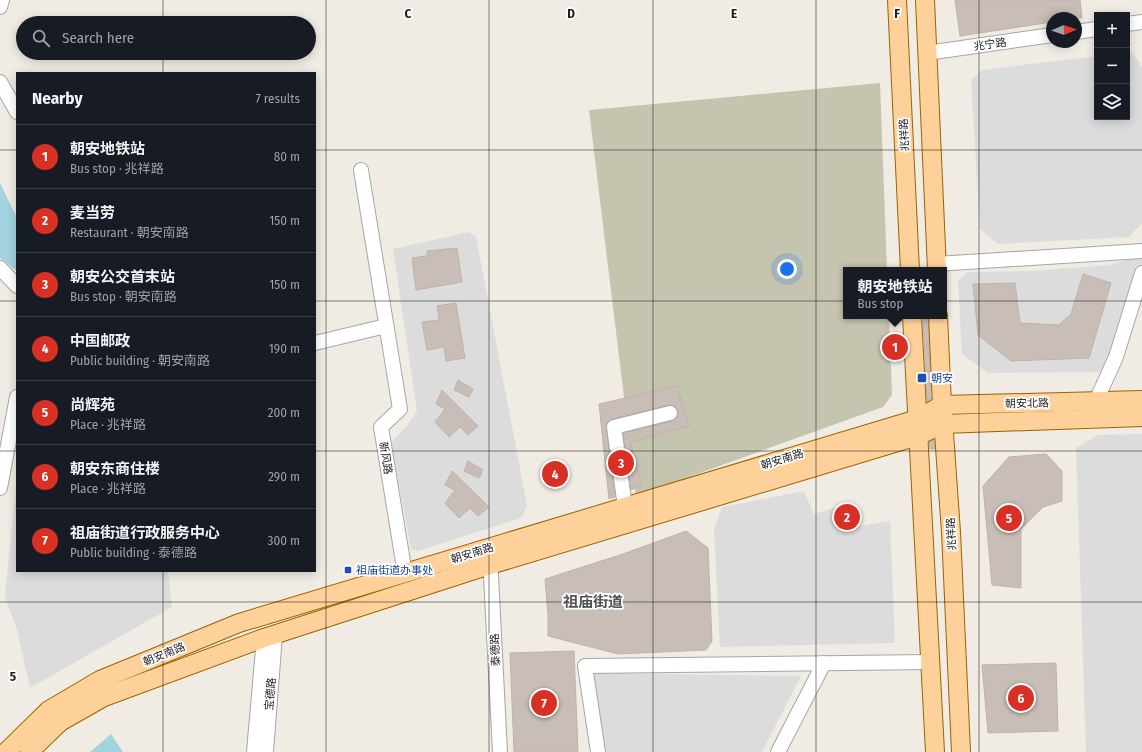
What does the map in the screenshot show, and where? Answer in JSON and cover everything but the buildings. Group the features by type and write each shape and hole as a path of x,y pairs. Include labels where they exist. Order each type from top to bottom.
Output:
{"main road":[{"name":"兆祥路","path":"898,0 910,267"},
{"path":"925,0 936,267"},
{"path":"912,319 935,752"},
{"name":"兆祥路","path":"938,319 943,424 951,532 961,752"},
{"name":"朝安北路","path":"917,427 942,405 1142,400"},
{"name":"朝安北路","path":"917,427 943,424 1142,417"},
{"name":"朝安南路","path":"29,752 60,722 104,697 270,636 625,507 917,427"},
{"name":"朝安南路","path":"6,752 49,710 100,680 239,623 405,574 490,556 917,427"}],"street":[{"path":"0,7 2,0"},
{"path":"1130,24 1142,22"},
{"path":"1082,31 1094,29"},
{"name":"兆宁路","path":"927,53 1046,36"},
{"path":"0,82 16,110"},
{"name":"新风路","path":"361,170 400,409 381,427 405,574"},
{"path":"936,267 1142,251"},
{"path":"0,268 16,285"},
{"path":"1096,401 1116,357 1142,273"},
{"path":"316,343 386,326"},
{"path":"0,488 16,402"},
{"path":"625,507 614,427 670,413"},
{"name":"泰德路","path":"490,556 500,752"},
{"name":"宝德路","path":"254,752 270,636"},
{"name":"宝德路","path":"266,752 270,636"},
{"path":"598,752 585,666 930,662"},
{"path":"778,752 824,663"}],"shaded area":[{"path":"1130,52 1142,67 1142,223 1129,237 998,244 980,229 971,80 982,70 1094,56 1094,120 1130,120"},
{"path":"880,83 887,267 843,267 843,319 889,319 892,395 883,407 636,496 589,110"},
{"path":"468,232 476,236 527,506 521,518 418,551 411,549 391,442 406,427 417,411 393,249"},
{"path":"1136,257 1142,259 1142,262 1130,289 1112,356 1101,372 988,373 962,354 958,282 967,272 1032,271 1109,265"},
{"path":"1142,434 1142,752 1086,752 1076,448 1098,435"},
{"path":"16,487 16,572 168,572 172,607 30,688 17,630 5,596"},
{"path":"804,491 814,514 847,504 855,527 890,521 895,643 720,647 714,529 722,507"},
{"path":"589,673 801,676 762,752 601,752"}],"water":[{"path":"0,183 16,216 16,270 0,258"},
{"path":"111,734 123,752 90,752"}],"place":[{"name":"朝安地铁站","path":"895,347"},
{"name":"朝安","path":"922,378"},
{"name":"朝安公交首末站","path":"621,463"},
{"name":"中国邮政","path":"555,474"},
{"name":"麦当劳","path":"847,517"},
{"name":"尚辉苑","path":"1009,518"},
{"name":"祖庙街道办事处","path":"348,570"},
{"name":"朝安东商住楼","path":"1021,698"},
{"name":"祖庙街道行政服务中心","path":"544,703"}],"district":[{"name":"祖庙街道","path":"593,602"}]}
